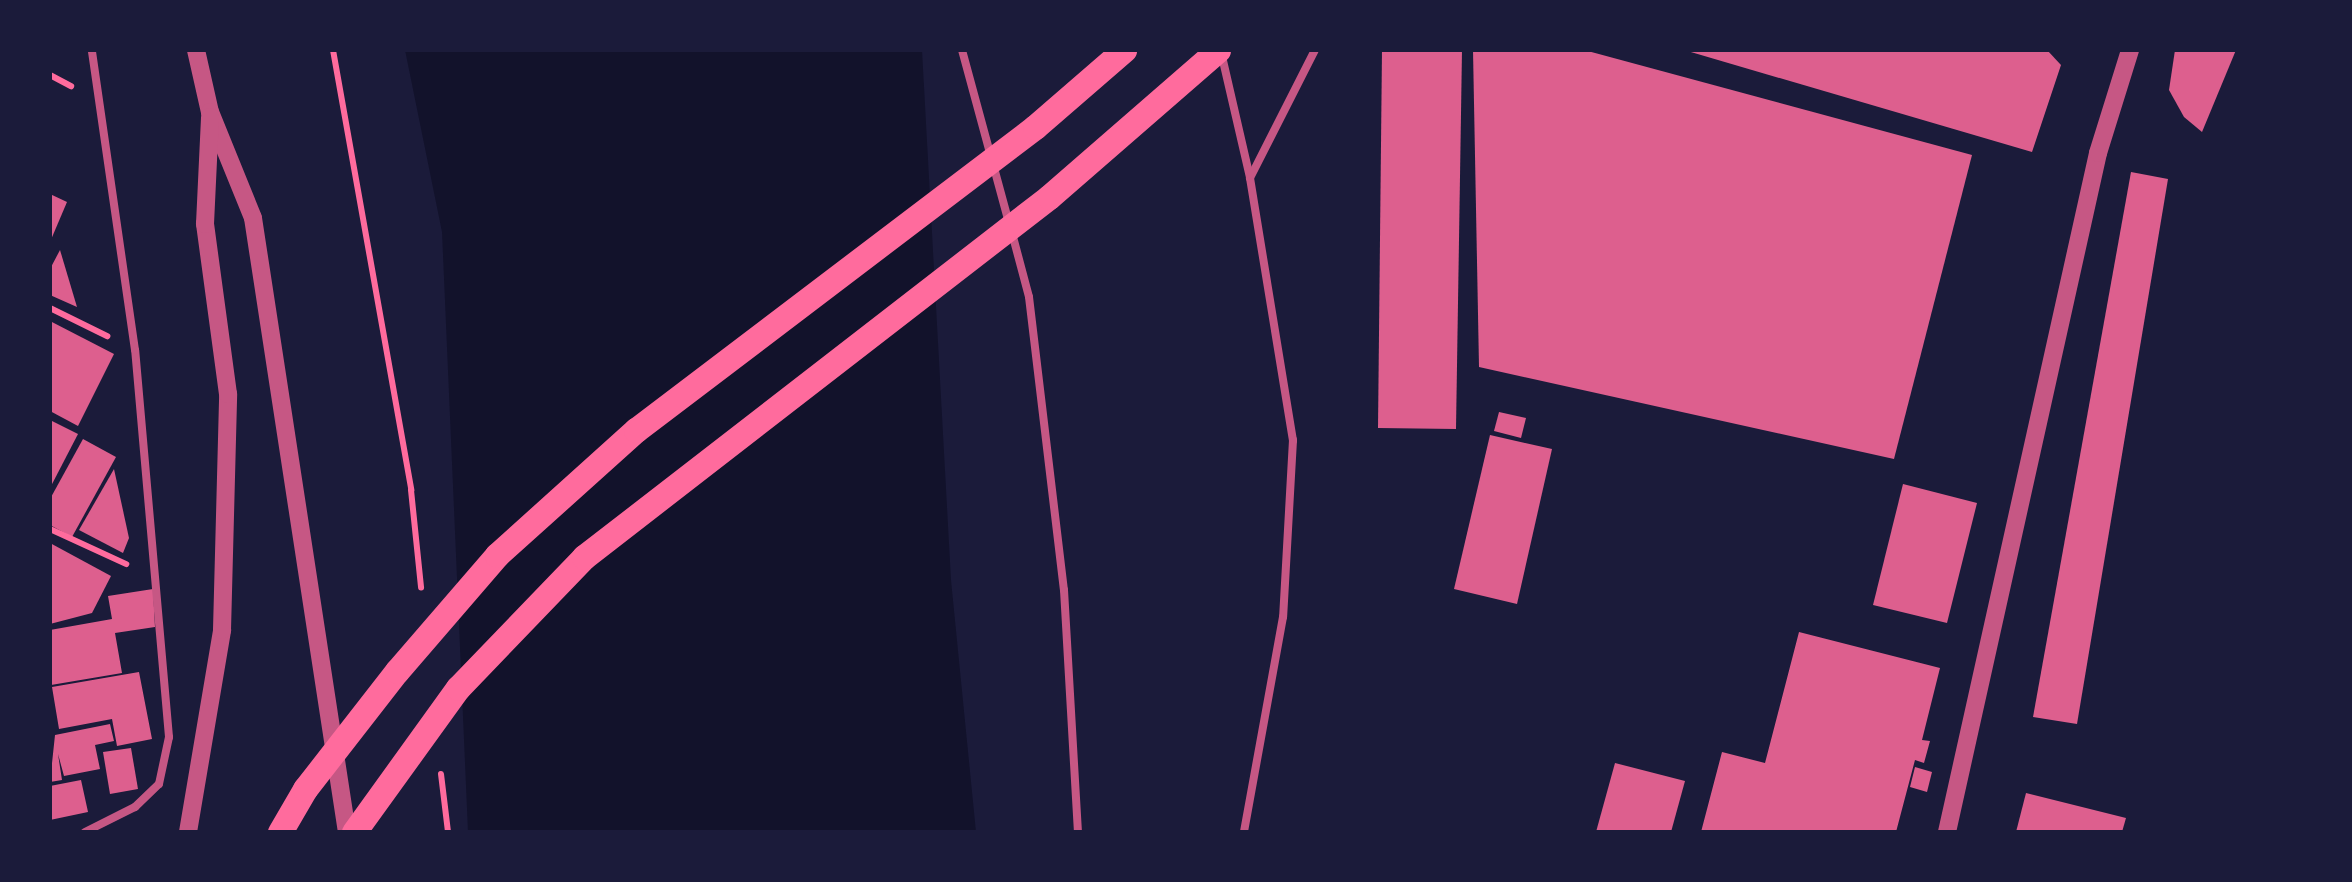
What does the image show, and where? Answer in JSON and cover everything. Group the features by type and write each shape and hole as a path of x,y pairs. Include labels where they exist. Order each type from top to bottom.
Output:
{"main road":[{"path":"280,832 305,789 397,671 497,555 636,430 1035,127 1124,50"},
{"path":"351,832 458,688 584,557 1049,197 1219,50"}],"street":[{"path":"196,50 210,112 253,218 351,832"},
{"path":"1947,832 2098,153 2130,50"},
{"path":"188,832 222,630 228,394 205,224 210,112"}],"lane":[{"path":"85,832 135,807 159,784 169,737 135,350 92,50"},
{"path":"962,50 1030,297 1064,590 1078,832"},
{"path":"1219,50 1250,178 1293,440 1283,617 1244,832"},
{"path":"1250,178 1314,50"}],"path":[{"path":"333,50 411,490 423,604"},
{"path":"50,308 135,350"},
{"path":"50,529 152,576"},
{"path":"440,756 448,832"}],"shaded area":[{"path":"405,50 922,50 951,580 976,832 468,832 442,232"}],"building":[{"path":"1382,50 1462,50 1456,429 1378,428"},
{"path":"1473,50 1584,50 1972,155 1894,459 1479,367"},
{"path":"1684,50 2047,50 2061,65 2032,152"},
{"path":"2175,50 2236,50 2202,132 2184,117 2169,90"},
{"path":"2131,172 2168,179 2077,724 2033,717"},
{"path":"50,194 67,202 50,242"},
{"path":"60,250 77,307 50,295 50,269"},
{"path":"50,321 114,354 78,426 50,411"},
{"path":"1499,412 1526,418 1521,438 1494,431"},
{"path":"50,420 78,434 50,488"},
{"path":"1490,435 1552,449 1517,604 1454,589"},
{"path":"83,439 116,457 72,537 50,525 50,499"},
{"path":"114,469 129,538 123,553 79,530"},
{"path":"1903,484 1977,503 1947,623 1873,605"},
{"path":"50,543 111,576 92,613 50,624"},
{"path":"153,589 155,627 115,633 122,673 51,685 50,630 112,619 108,596"},
{"path":"1799,632 1940,668 1922,740 1930,741 1924,763 1915,760 1896,832 1701,832 1722,752 1765,763"},
{"path":"139,672 152,739 117,746 112,719 59,729 52,687"},
{"path":"110,724 114,741 95,745 100,769 64,776 58,754 62,780 50,782 55,735"},
{"path":"131,748 138,789 110,794 103,752"},
{"path":"1615,763 1685,781 1671,832 1596,832"},
{"path":"1915,767 1932,772 1927,792 1910,787"},
{"path":"81,780 88,812 50,820 50,786"},
{"path":"2026,793 2126,818 2122,832 2016,832"}]}
